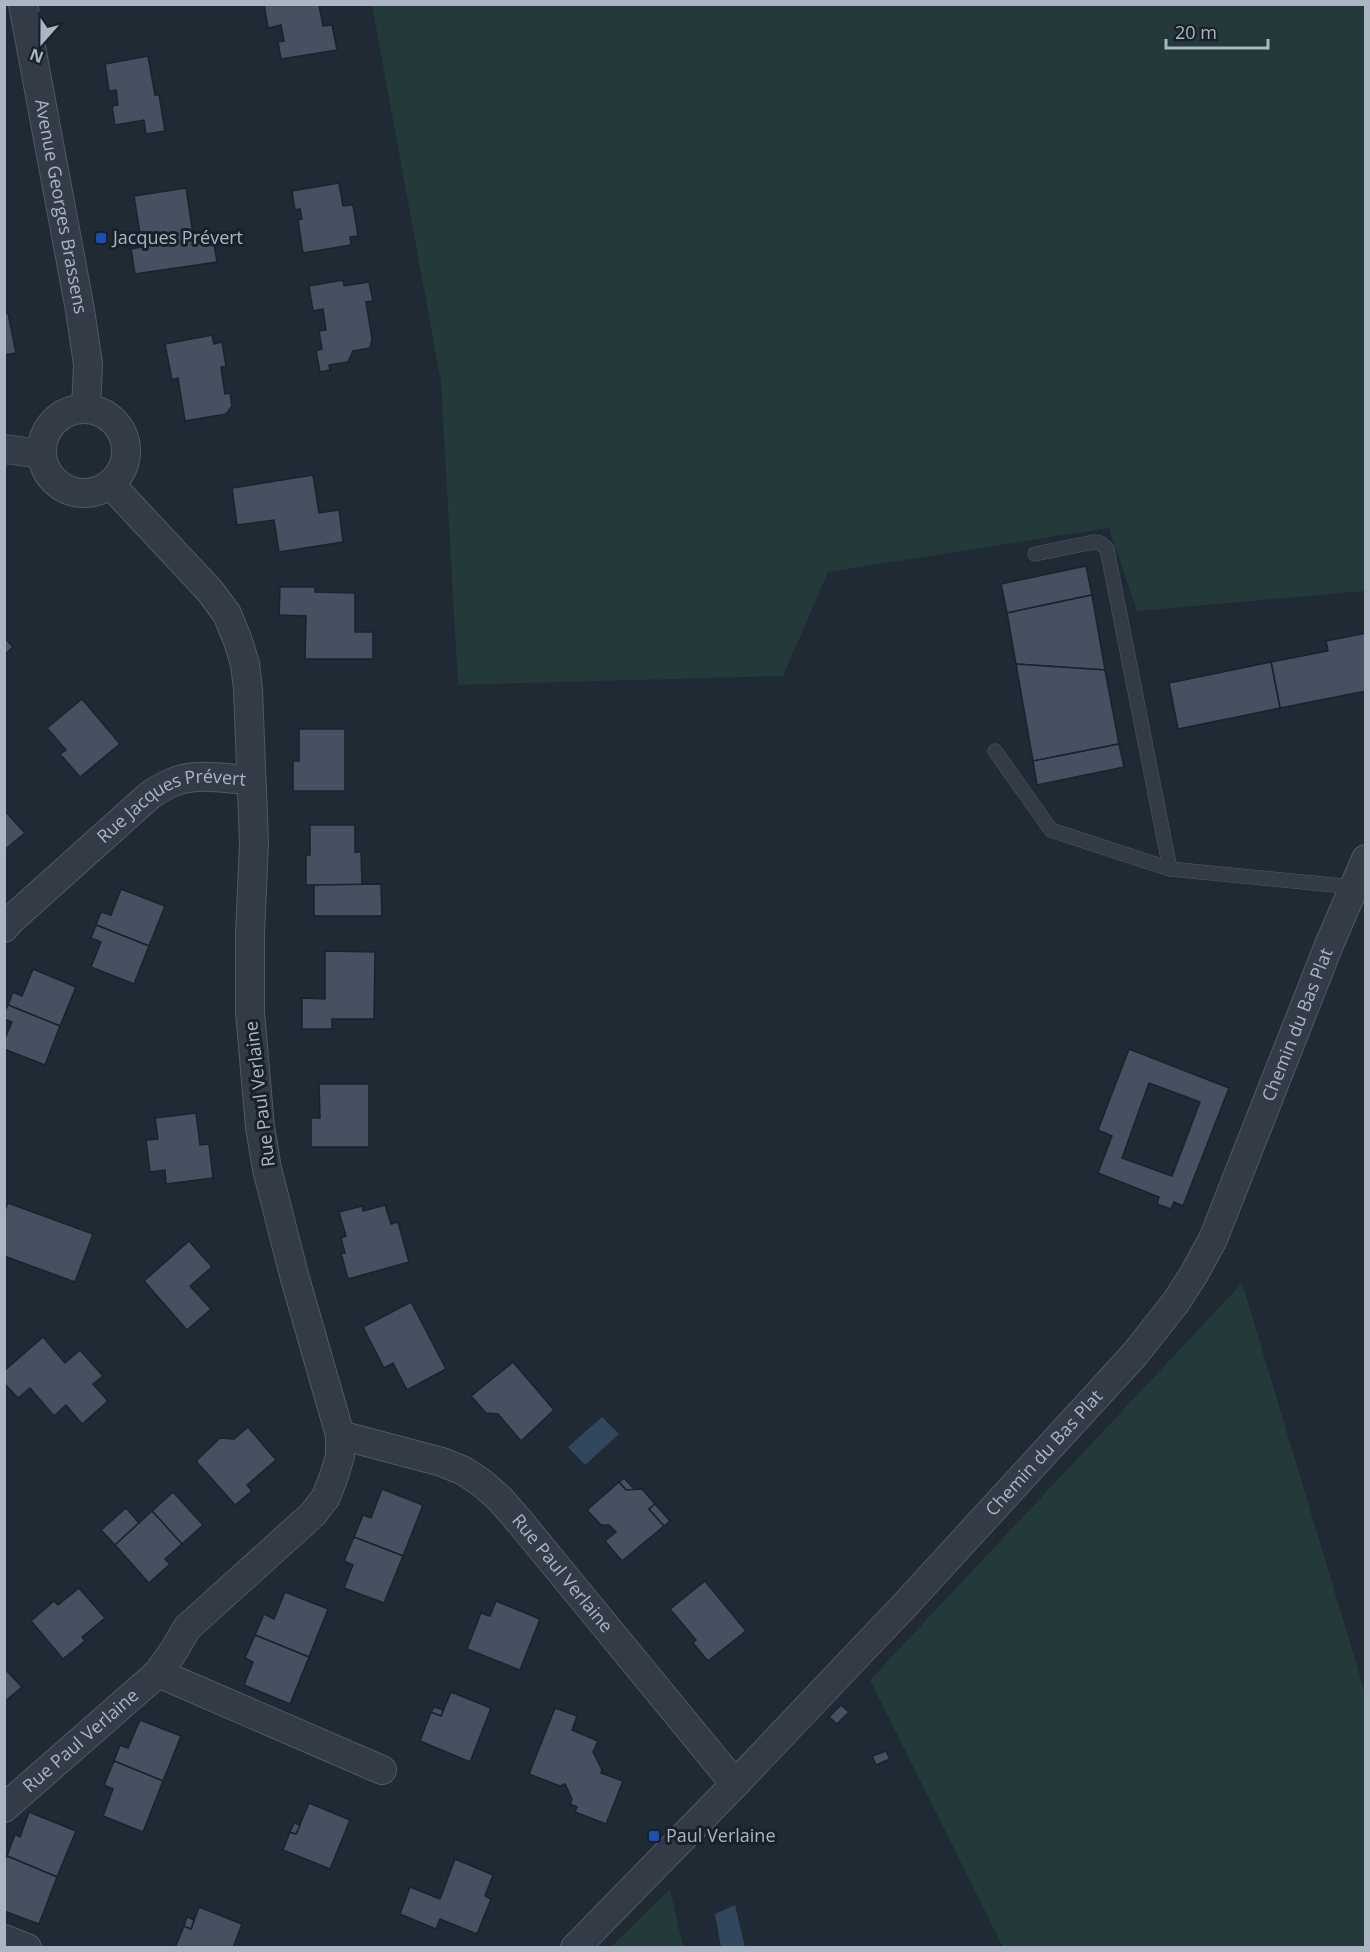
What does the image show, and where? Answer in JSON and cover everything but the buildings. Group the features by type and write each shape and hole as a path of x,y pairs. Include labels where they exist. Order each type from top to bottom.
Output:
{"street":[{"name":"Avenue Georges Brassens","path":"23,4 80,310 88,364 86,409"},
{"path":"86,409 99,411 110,417 125,438 127,451 120,475 111,485 90,494 78,494 57,485 49,476 44,466 42,442 46,431 63,414 86,409"},
{"path":"4,448 42,454"},
{"name":"Rue Jacques Prévert","path":"4,928 150,795 163,787 179,780 195,777 250,780 248,689 245,664 227,614 202,582 111,485"},
{"name":"Rue Paul Verlaine","path":"4,1808 158,1673 187,1628 313,1514 326,1497 340,1456 340,1435 294,1275 267,1169 260,1126 250,1012 250,934 254,843 250,780"},
{"name":"Chemin du Bas Plat","path":"575,1947 735,1784 905,1605 1135,1354 1176,1302 1213,1239 1365,858"},
{"name":"Rue Paul Verlaine","path":"340,1435 432,1459 464,1471 500,1498 735,1784"},
{"path":"158,1673 382,1770"},
{"path":"4,1939 27,1947"}],"lane":[{"path":"1035,554 1094,542 1100,543 1107,549 1170,869"},
{"path":"995,751 1051,831 1170,869 1353,887"}],"green space":[{"path":"372,5 1365,5 1365,591 1137,611 1109,528 828,572 783,676 458,685 441,382"},
{"path":"1242,1283 1365,1693 1365,1947 1003,1947 870,1680"},
{"path":"670,1889 683,1947 611,1947"}],"water":[{"path":"602,1417 619,1434 585,1465 568,1447"},
{"path":"735,1905 745,1947 721,1947 715,1914"}],"place":[{"name":"Jacques Prévert","path":"101,238"},
{"name":"Paul Verlaine","path":"654,1836"}]}
